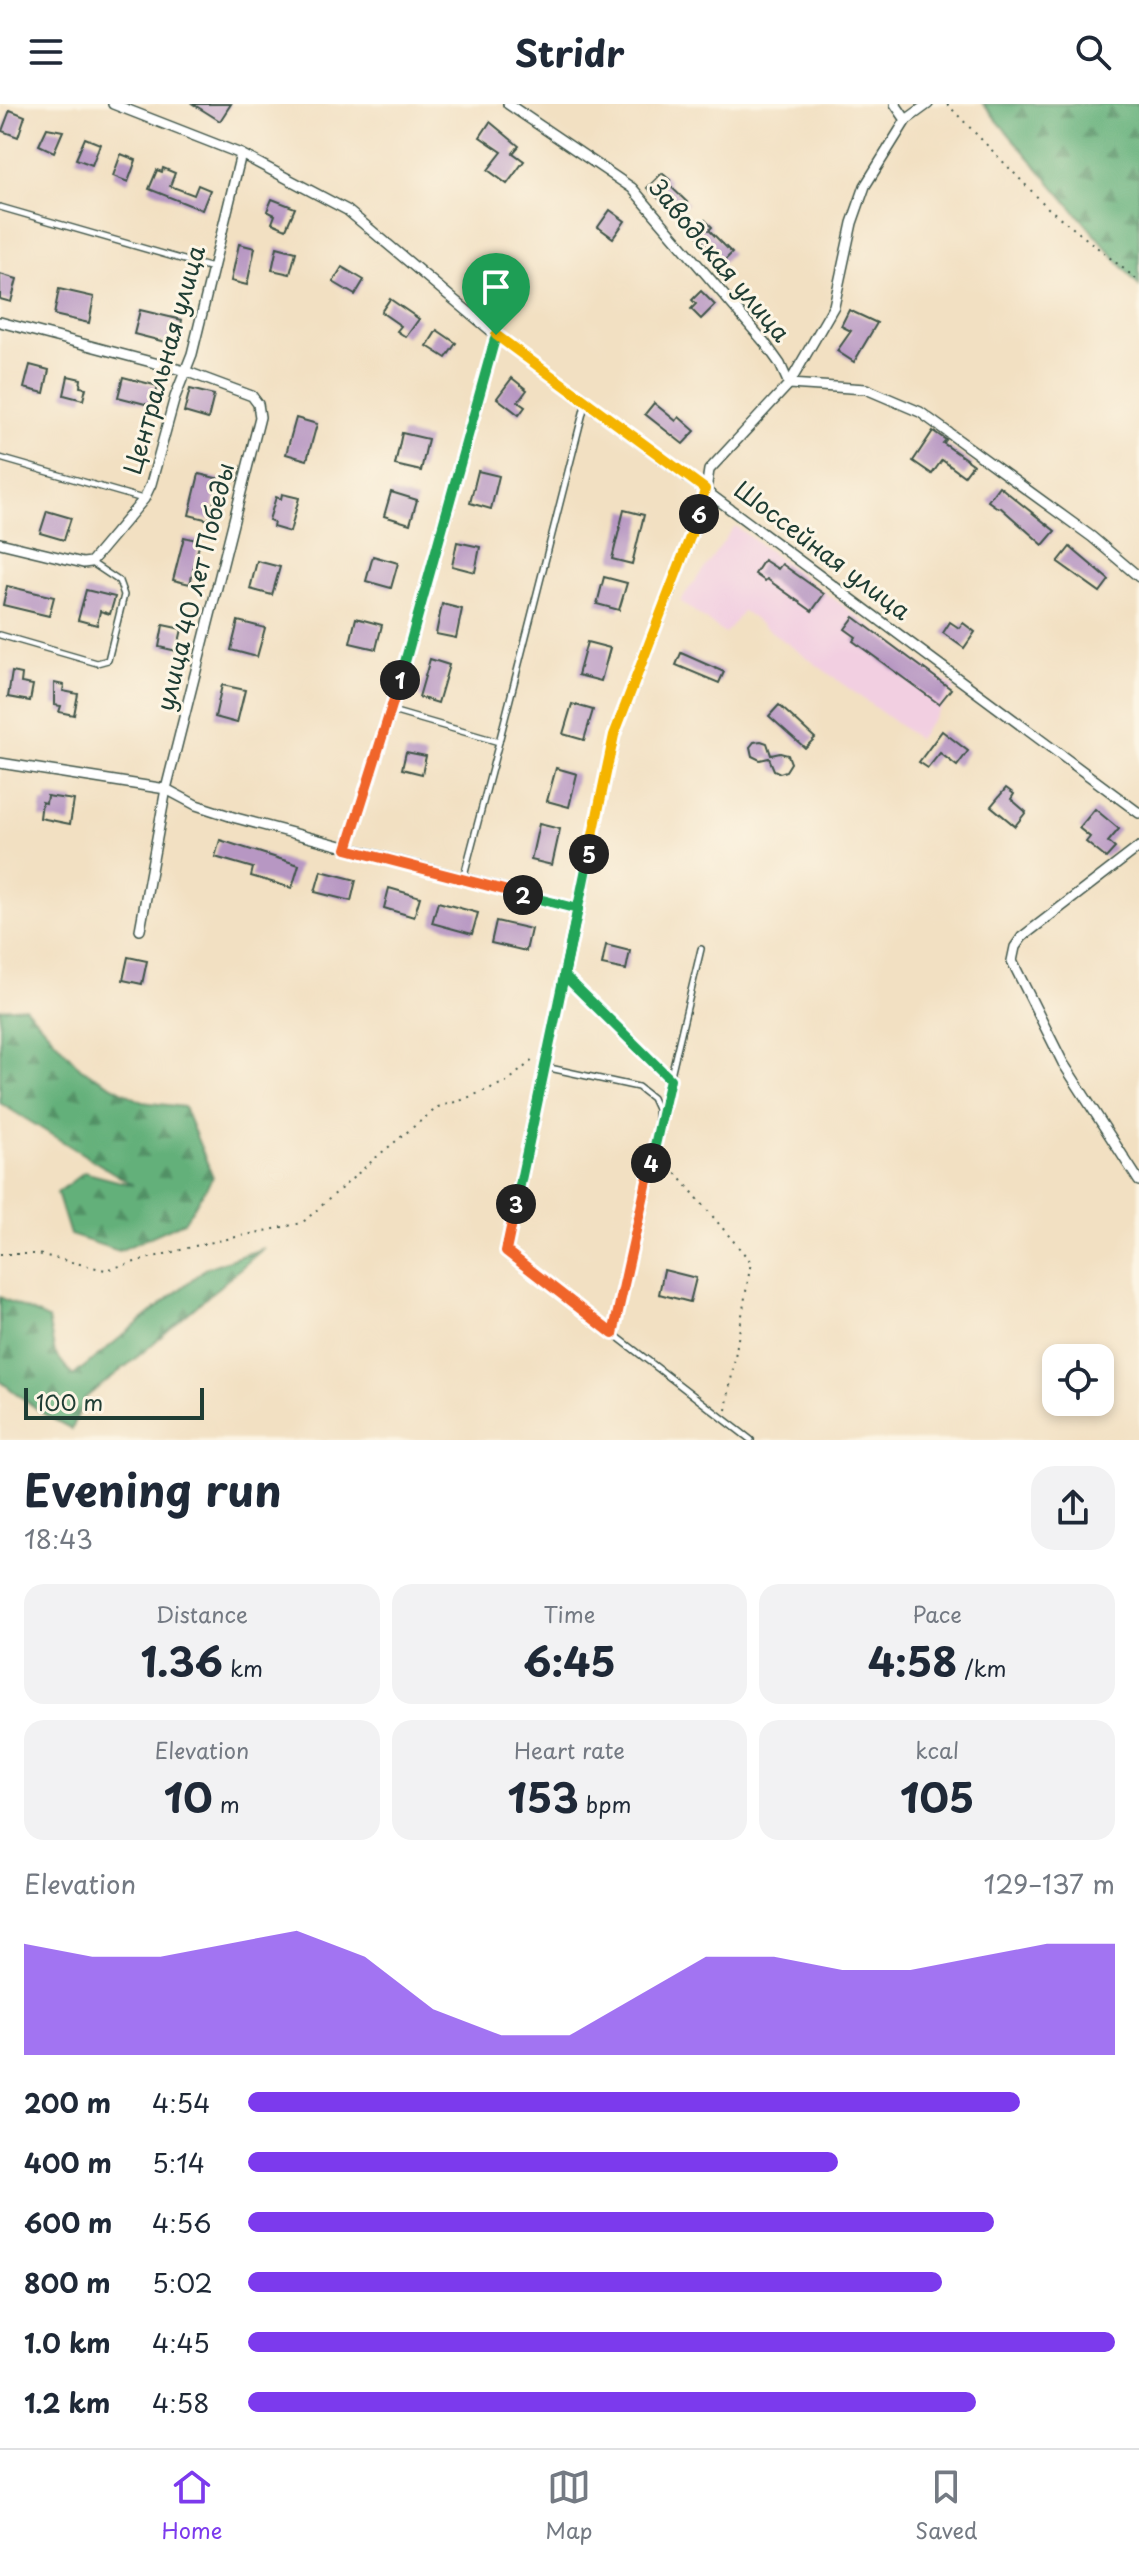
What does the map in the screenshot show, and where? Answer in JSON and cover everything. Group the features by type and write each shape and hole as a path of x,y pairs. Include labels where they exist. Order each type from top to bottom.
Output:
{"street":[{"name":"Шоссейная улица","path":"113,104 241,154 347,210 496,335 1139,813"},
{"name":"Заводская улица","path":"508,104 632,188 765,343 789,384"},
{"path":"895,104 906,120"},
{"path":"506,1251 614,735 704,503 709,470 789,384 834,306 852,223 865,186 906,120 928,104"},
{"name":"Центральная улица","path":"91,562 144,499 151,484 175,397 192,354 241,154"},
{"path":"0,322 185,371"},
{"path":"347,849 391,711 496,335"},
{"name":"улица 40 лет Победы","path":"140,930 166,789 260,417 258,404 252,396 185,371"},
{"path":"789,384 866,389 920,412 1092,537 1139,577"},
{"path":"0,543 83,563 91,562"},
{"path":"0,763 166,789 196,805 236,818 578,909"},
{"path":"1139,847 1022,937 1015,947 1012,961 1063,1063 1139,1181"}],"lane":[{"path":"0,207 213,268"},
{"path":"463,879 586,400"},
{"path":"0,458 144,499"},
{"path":"0,635 97,663 108,660 124,595 119,581 91,562"},
{"path":"391,711 499,742"},
{"path":"613,1334 701,949"},
{"path":"545,1067 638,1087 652,1098 657,1109 658,1130"},
{"path":"506,1251 751,1440"}],"path":[{"path":"947,104 1048,208 1139,281"},
{"path":"564,975 670,1079"},
{"path":"0,1254 38,1254 105,1270 199,1245 302,1223 438,1107 508,1081 549,1047"},
{"path":"654,1147 751,1262 725,1420"}],"shaded area":[{"path":"735,526 955,688 918,739 743,611 725,634 680,601"}],"green space":[{"path":"983,104 1139,104 1139,286"},
{"path":"25,1007 81,1069 142,1102 184,1107 213,1177 184,1222 119,1251 70,1235 57,1193 84,1172 133,1185 0,1103 0,1009"},
{"path":"264,1248 85,1398 72,1429 45,1415 0,1381 0,1297 48,1319 55,1353 73,1376 206,1268"}],"building":[{"path":"193,104 231,104 220,121"},
{"path":"10,110 25,116 18,137 2,131"},
{"path":"490,122 519,146 513,153 524,161 507,184 488,170 502,152 480,137"},
{"path":"47,128 63,131 54,152 39,145"},
{"path":"85,138 100,144 92,165 76,159"},
{"path":"121,154 136,160 128,182 113,176"},
{"path":"163,168 175,173 170,186 194,195 198,185 210,190 202,210 149,189 157,170 162,172"},
{"path":"662,173 670,180 667,183 688,203 677,215 647,188"},
{"path":"272,199 295,208 286,229 272,223 275,215 267,211"},
{"path":"610,210 625,221 613,238 598,227"},
{"path":"705,220 712,227 709,230 732,253 721,264 693,231"},
{"path":"239,244 255,248 247,285 231,281"},
{"path":"277,247 296,252 290,274 272,270"},
{"path":"342,267 364,280 355,295 333,282"},
{"path":"0,274 17,279 11,302 0,299"},
{"path":"59,289 94,297 89,323 54,315"},
{"path":"701,291 715,305 701,319 691,309 696,304 692,300"},
{"path":"390,299 419,319 406,337 397,331 401,326 381,312"},
{"path":"140,310 182,320 177,345 134,334"},
{"path":"849,310 877,323 854,362 837,351 851,331 841,326"},
{"path":"437,330 456,343 446,358 427,346"},
{"path":"30,365 49,370 44,393 24,388"},
{"path":"68,376 81,379 80,387 86,388 83,400 64,395"},
{"path":"123,377 158,386 153,406 118,397"},
{"path":"512,378 527,390 518,402 525,407 519,415 497,398"},
{"path":"190,389 214,395 208,419 184,412"},
{"path":"654,403 676,421 679,417 695,431 683,444 645,414"},
{"path":"296,418 317,424 307,460 286,454"},
{"path":"933,431 946,440 943,443 973,464 964,476 942,460 932,474 913,461"},
{"path":"402,433 428,439 421,471 395,465"},
{"path":"478,471 499,476 491,509 470,503"},
{"path":"199,474 220,479 209,520 189,515"},
{"path":"999,486 1055,531 1043,545 1000,507 988,501"},
{"path":"391,492 417,500 410,524 384,516"},
{"path":"282,494 299,498 290,532 273,527 274,522 269,520 276,497 281,499"},
{"path":"624,510 644,515 632,564 612,559"},
{"path":"47,511 71,518 64,540 40,533"},
{"path":"184,537 200,541 190,584 173,580"},
{"path":"457,542 480,547 475,572 452,566"},
{"path":"1070,547 1109,580 1100,592 1058,562"},
{"path":"373,556 398,563 391,588 366,581"},
{"path":"764,560 778,569 782,564 824,594 812,611 755,574"},
{"path":"257,561 280,567 272,595 250,589"},
{"path":"604,577 627,583 619,610 597,604"},
{"path":"7,586 54,597 49,616 3,605"},
{"path":"86,590 115,597 110,614 100,611 97,625 78,620"},
{"path":"442,604 462,609 456,638 436,634"},
{"path":"854,617 951,689 939,704 853,641 856,637 845,629"},
{"path":"356,618 382,625 376,649 350,643"},
{"path":"238,621 265,628 257,657 231,650"},
{"path":"950,622 959,628 963,623 975,632 964,648 943,633"},
{"path":"163,625 182,629 177,651 159,647"},
{"path":"587,642 610,648 601,681 578,675"},
{"path":"681,653 724,672 719,683 676,665"},
{"path":"430,659 449,665 438,703 419,697"},
{"path":"12,672 22,674 21,683 33,685 30,701 8,697"},
{"path":"54,683 64,685 63,691 78,694 74,715 59,712 61,706 54,705"},
{"path":"222,685 245,690 237,723 215,717"},
{"path":"572,704 593,710 584,740 563,734"},
{"path":"779,705 815,738 805,748 769,716"},
{"path":"942,731 968,751 957,766 940,753 928,768 919,762"},
{"path":"754,742 767,743 771,755 788,755 791,763 786,771 780,773 774,770 769,758 760,760 752,756 750,747"},
{"path":"406,752 426,756 422,774 402,769"},
{"path":"556,768 577,774 569,807 547,801"},
{"path":"1006,788 1014,794 1011,799 1026,812 1015,826 991,806"},
{"path":"47,796 74,800 70,824 40,818 42,802 46,803"},
{"path":"1095,809 1119,829 1108,842 1115,848 1106,858 1086,842 1090,837 1079,828"},
{"path":"539,824 560,829 552,865 531,860"},
{"path":"220,840 299,865 292,888 251,876 253,868 215,857"},
{"path":"321,871 356,880 351,901 315,892"},
{"path":"389,888 420,897 414,917 384,908"},
{"path":"438,902 478,913 472,934 432,923"},
{"path":"496,921 531,929 526,951 491,943"},
{"path":"606,945 630,951 626,970 602,965"},
{"path":"128,957 147,961 142,984 123,980"},
{"path":"664,1270 696,1278 690,1302 659,1294"}],"route":[{"path":"496,335 391,711 347,849 578,909 549,1047 506,1251 613,1334 670,1079 564,975 578,909 614,735 704,503 705,489 496,335"}]}
